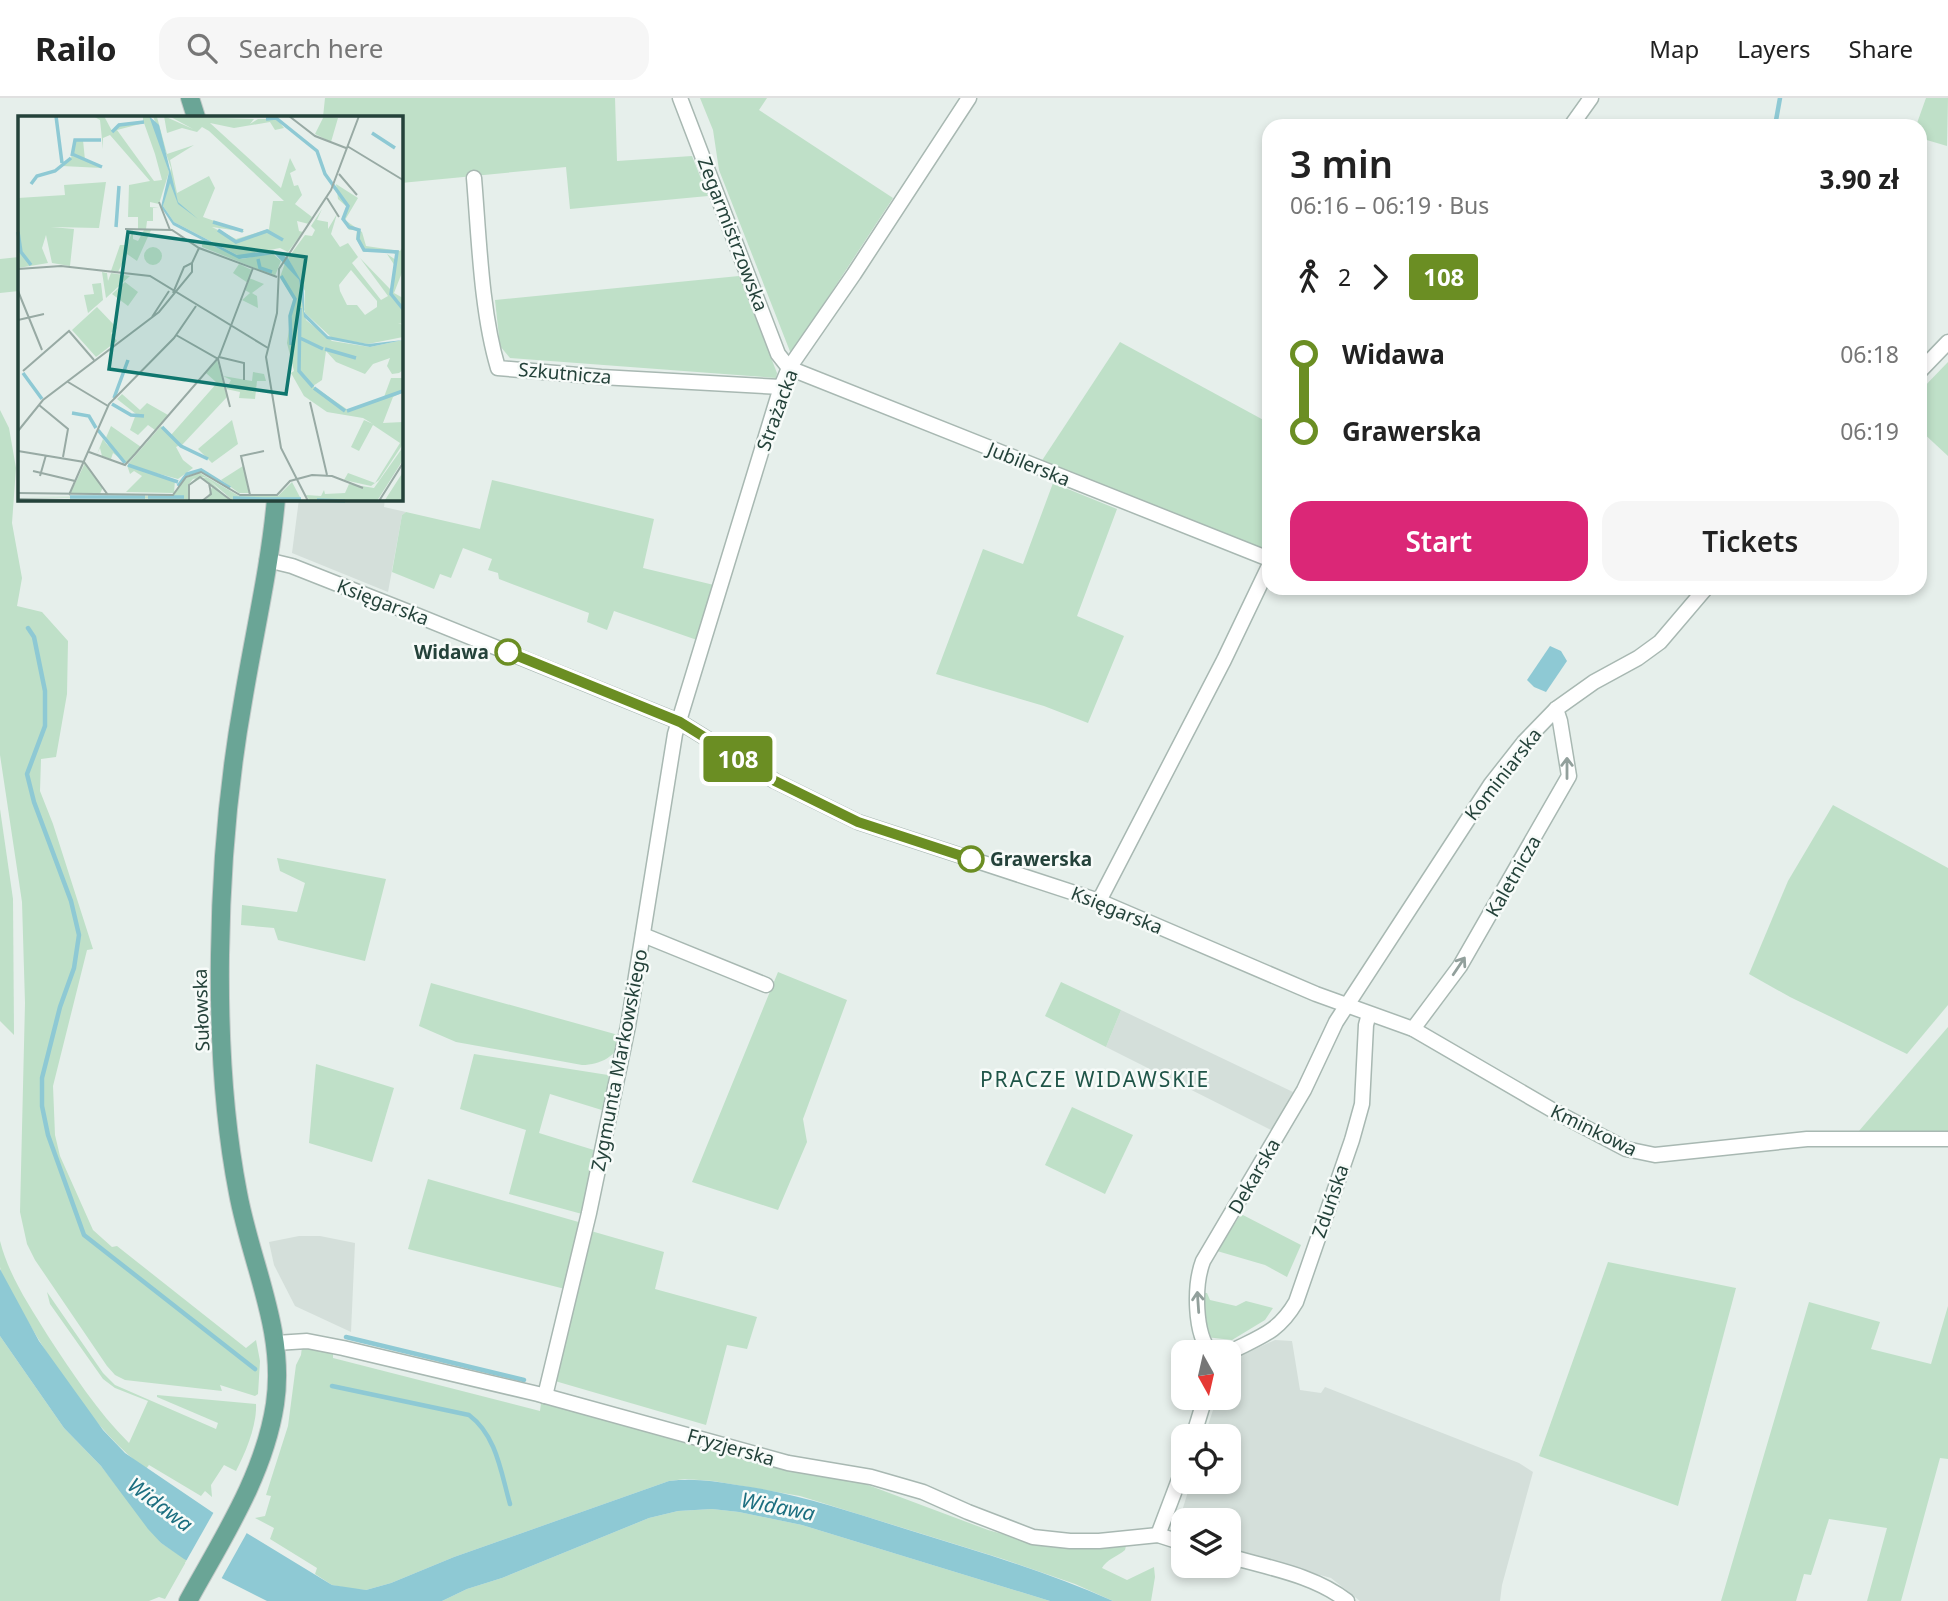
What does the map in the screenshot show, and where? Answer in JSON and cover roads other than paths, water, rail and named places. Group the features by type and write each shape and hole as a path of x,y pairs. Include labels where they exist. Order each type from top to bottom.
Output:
{"main road":[{"path":"190,98 196,116"},
{"name":"Sułowska","path":"188,1601 248,1488 269,1432 276,1392 276,1343 237,1191 225,1096 220,1007 227,817 242,703 276,500"}],"street":[{"name":"Zegarmistrzowska","path":"680,98 779,354 789,368"},
{"name":"Strażacka","path":"680,722 789,368 857,270 969,98"},
{"path":"1576,119 1591,98"},
{"name":"Szkutnicza","path":"474,178 480,251 493,350 498,368 781,387"},
{"path":"1927,364 1948,342"},
{"name":"Jubilerska","path":"789,368 1262,556"},
{"name":"Księgarska","path":"267,560 292,566 680,722 775,781 858,822 1099,901 1348,1006"},
{"path":"1099,901 1224,660 1262,581"},
{"name":"Kominiarska","path":"1348,1006 1491,784 1524,742 1556,709 1594,682 1638,658 1660,642 1700,595"},
{"name":"Kaletnicza","path":"1416,1025 1460,966 1569,776 1556,709"},
{"name":"Zygmunta Markowskiego","path":"545,1396 628,1026 675,734 680,722"},
{"path":"643,935 766,985"},
{"name":"Kminkowa","path":"1348,1006 1416,1025 1554,1111 1626,1149 1640,1153 1662,1155 1807,1139 1948,1139"},
{"name":"Dekarska","path":"1205,1340 1197,1296 1199,1271 1203,1261 1304,1090 1336,1022 1348,1006"},
{"name":"Zduńska","path":"1241,1346 1278,1326 1286,1319 1296,1302 1362,1104 1369,1014"},
{"name":"Fryzjerska","path":"276,1343 316,1342 545,1396 788,1463 871,1476 923,1492 1033,1537 1099,1541 1158,1535 1171,1539"},
{"path":"1158,1535 1174,1494"},
{"path":"1241,1560 1313,1581 1328,1587 1347,1601"}],"water":[{"path":"1550,646 1561,651 1567,661 1546,692 1534,687 1527,680"},
{"path":"0,1269 39,1341 103,1430 125,1453 212,1512 332,1585 366,1590 391,1583 454,1557 669,1481 695,1480 782,1493 826,1504 1014,1563 1113,1601 1050,1601 802,1525 712,1509 678,1511 649,1518 442,1601 267,1601 184,1559 161,1543 101,1466 64,1428 0,1336"}],"waterway":[{"path":"1776,119 1780,98"},
{"path":"28,628 34,637 45,691 45,726 27,774 34,802 71,901 79,935 74,968 60,1007 42,1078 42,1106 48,1135 84,1235 255,1369"},
{"path":"346,1337 524,1380"},
{"path":"332,1386 469,1415 486,1433 492,1444 510,1504"}],"place":[{"name":"Widawa","path":"508,652"},
{"name":"Grawerska","path":"971,859"}],"district":[{"name":"PRACZE WIDAWSKIE","path":"1095,1080"}]}
